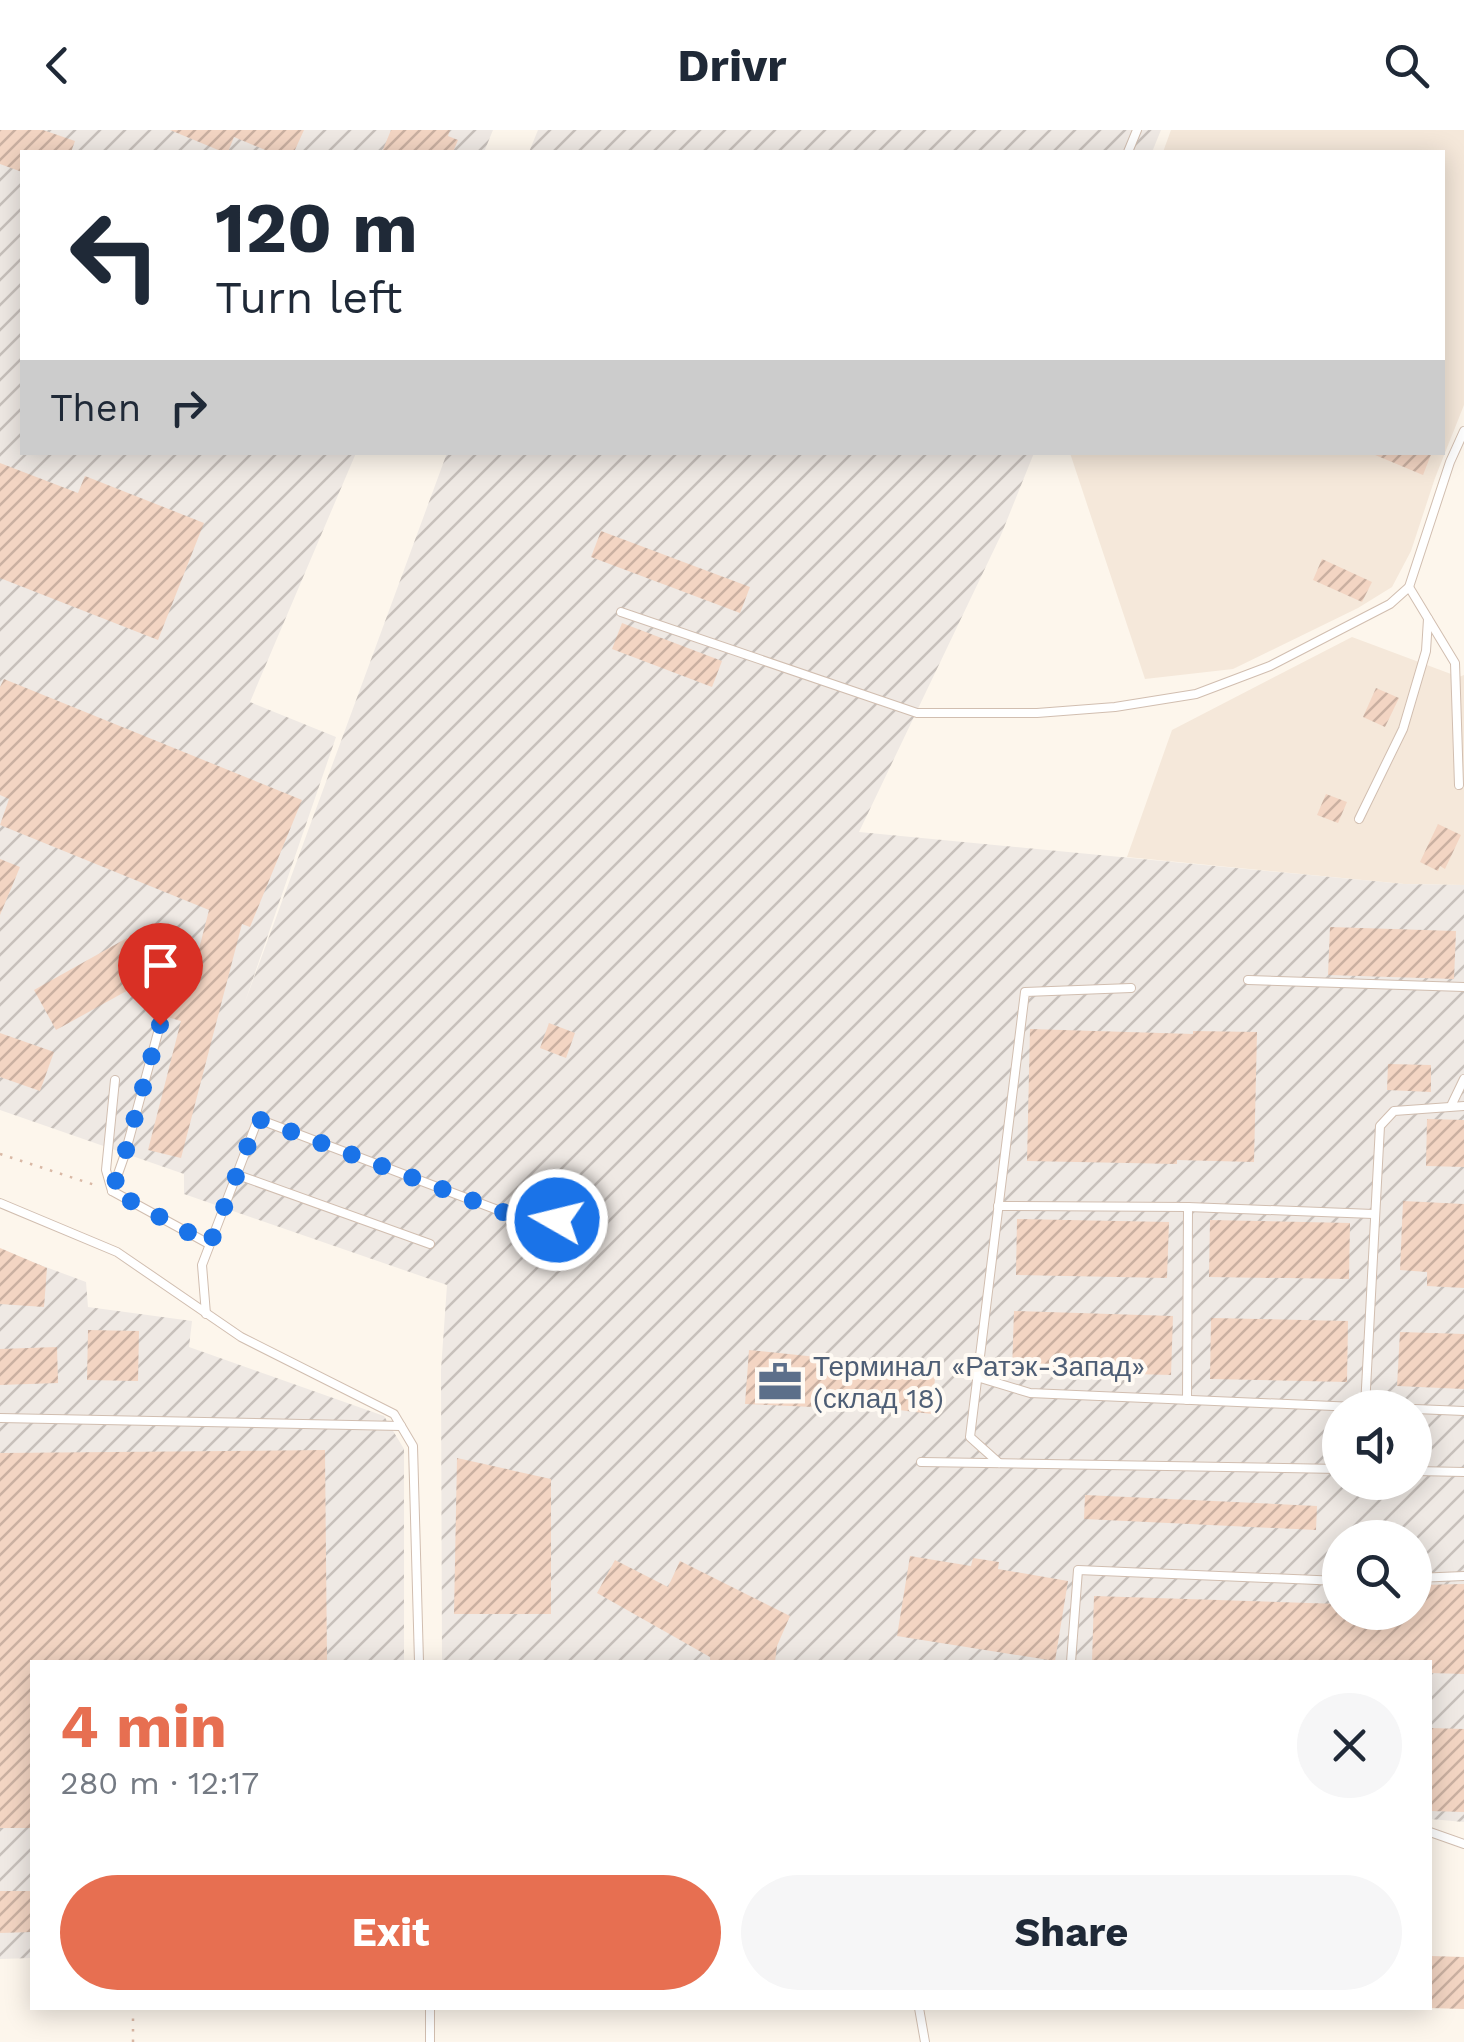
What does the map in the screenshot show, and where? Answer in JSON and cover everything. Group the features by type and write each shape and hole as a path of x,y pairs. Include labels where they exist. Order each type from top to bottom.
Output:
{"lane":[{"path":"621,612 916,713 1038,713 1115,707 1196,694 1270,666 1390,604 1409,587 1464,431"},
{"path":"1409,587 1459,662 1458,785"},
{"path":"1359,819 1403,728 1426,651 1428,619"},
{"path":"1248,980 1464,987"},
{"path":"999,1464 970,1437 1025,992 1131,988"},
{"path":"112,1191 160,1025"},
{"path":"1451,1106 1464,1079"},
{"path":"116,1080 106,1170 112,1191 210,1244"},
{"path":"1367,1390 1380,1126 1394,1112 1464,1106"},
{"path":"206,1314 201,1270 258,1119 503,1212 557,1220"},
{"path":"235,1174 430,1244"},
{"path":"0,1203 116,1252 240,1337 394,1414 413,1446 419,1660"},
{"path":"998,1206 1188,1207 1374,1214"},
{"path":"1187,1400 1188,1207"},
{"path":"977,1378 1030,1393 1322,1405"},
{"path":"1432,1410 1464,1411"},
{"path":"0,1418 401,1426"},
{"path":"921,1462 1322,1469"},
{"path":"1432,1471 1464,1472"},
{"path":"1071,1660 1078,1570 1322,1580"},
{"path":"1432,1577 1464,1576"},
{"path":"1432,1833 1464,1844"},
{"path":"430,2010 430,2042"},
{"path":"919,2010 925,2042"}],"path":[{"path":"0,1154 112,1191"},
{"path":"132,2042 133,2012"}],"shaded area":[{"path":"0,130 493,130 485,150 20,150 20,455 355,455 250,702 336,737 245,1002 446,455 1033,455 1001,535 859,832 1404,884 1464,885 1464,1822 1432,1819 1432,1660 442,1660 441,1370 447,1285 184,1194 184,1174 0,1110"},
{"path":"538,130 1161,130 1153,150 530,150"},
{"path":"1171,130 1464,130 1464,405 1445,453 1445,150 1164,150"},
{"path":"1071,455 1444,455 1411,551 1392,587 1358,608 1233,669 1145,679"},
{"path":"1352,637 1459,677 1464,675 1464,885 1404,884 1127,857 1172,730"},
{"path":"0,1250 86,1282 88,1307 192,1321 189,1347 384,1416 404,1449 404,1660 30,1660 30,1958 0,1959"}],"building":[{"path":"0,130 43,130 75,141 72,150 20,150 20,171 0,164"},
{"path":"170,130 304,130 295,150 265,150 234,137 229,150 218,150"},
{"path":"391,130 450,130 448,136 458,140 454,150 383,150"},
{"path":"1375,455 1431,455 1423,475"},
{"path":"0,463 78,493 85,476 204,523 158,640 0,578"},
{"path":"601,531 750,587 740,613 591,557"},
{"path":"1322,559 1372,582 1362,602 1313,580"},
{"path":"622,623 722,661 712,687 612,649"},
{"path":"4,679 302,800 250,927 242,924 181,1158 148,1150 181,1021 167,1017 177,981 190,984 209,910 0,825 9,799 0,795 0,687"},
{"path":"1376,688 1399,698 1385,727 1363,717"},
{"path":"1326,794 1347,802 1338,823 1317,815"},
{"path":"1438,824 1461,835 1445,869 1440,866 1438,871 1420,862"},
{"path":"0,859 20,867 0,915"},
{"path":"1330,927 1456,931 1454,979 1328,975"},
{"path":"127,938 150,978 56,1030 34,990"},
{"path":"549,1023 575,1033 566,1058 540,1048"},
{"path":"1030,1029 1257,1032 1254,1162 1027,1161"},
{"path":"0,1033 54,1052 40,1091 0,1077"},
{"path":"1388,1064 1431,1065 1431,1092 1387,1090"},
{"path":"1427,1119 1464,1120 1464,1167 1426,1166"},
{"path":"1403,1201 1464,1204 1464,1288 1427,1286 1427,1272 1400,1270"},
{"path":"1017,1219 1169,1222 1167,1278 1016,1275"},
{"path":"1210,1220 1350,1223 1349,1279 1209,1277"},
{"path":"0,1248 47,1268 44,1307 0,1304"},
{"path":"1014,1311 1173,1316 1171,1375 1012,1371"},
{"path":"1211,1318 1348,1321 1347,1382 1210,1379"},
{"path":"88,1330 139,1331 138,1381 87,1380"},
{"path":"1400,1332 1464,1334 1464,1389 1397,1386"},
{"path":"57,1347 58,1383 0,1385 0,1349"},
{"path":"749,1350 817,1357 820,1367 890,1369 891,1363 936,1366 932,1414 890,1409 888,1405 745,1404"},
{"path":"325,1450 327,1660 30,1660 30,1828 0,1828 0,1453"},
{"path":"457,1458 551,1479 551,1614 454,1614"},
{"path":"1085,1495 1317,1506 1316,1530 1084,1519"},
{"path":"910,1556 971,1566 973,1558 999,1562 998,1569 1068,1581 1055,1660 897,1636"},
{"path":"615,1560 668,1587 680,1561 790,1616 775,1660 710,1660 597,1593"},
{"path":"1464,1584 1464,1674 1432,1673 1432,1660 1092,1660 1094,1596 1322,1603 1322,1630 1432,1630 1432,1585"},
{"path":"1432,1728 1464,1729 1464,1812 1432,1811"},
{"path":"0,1891 30,1891 30,1932 0,1933"},
{"path":"1432,1956 1464,1957 1464,2009 1432,2008"}],"place":[{"name":"Терминал «Ратэк-Запад» (склад 18)","path":"780,1382"}],"route":[{"path":"160,1025 112,1191 210,1244 258,1119 503,1212 557,1220"}]}
